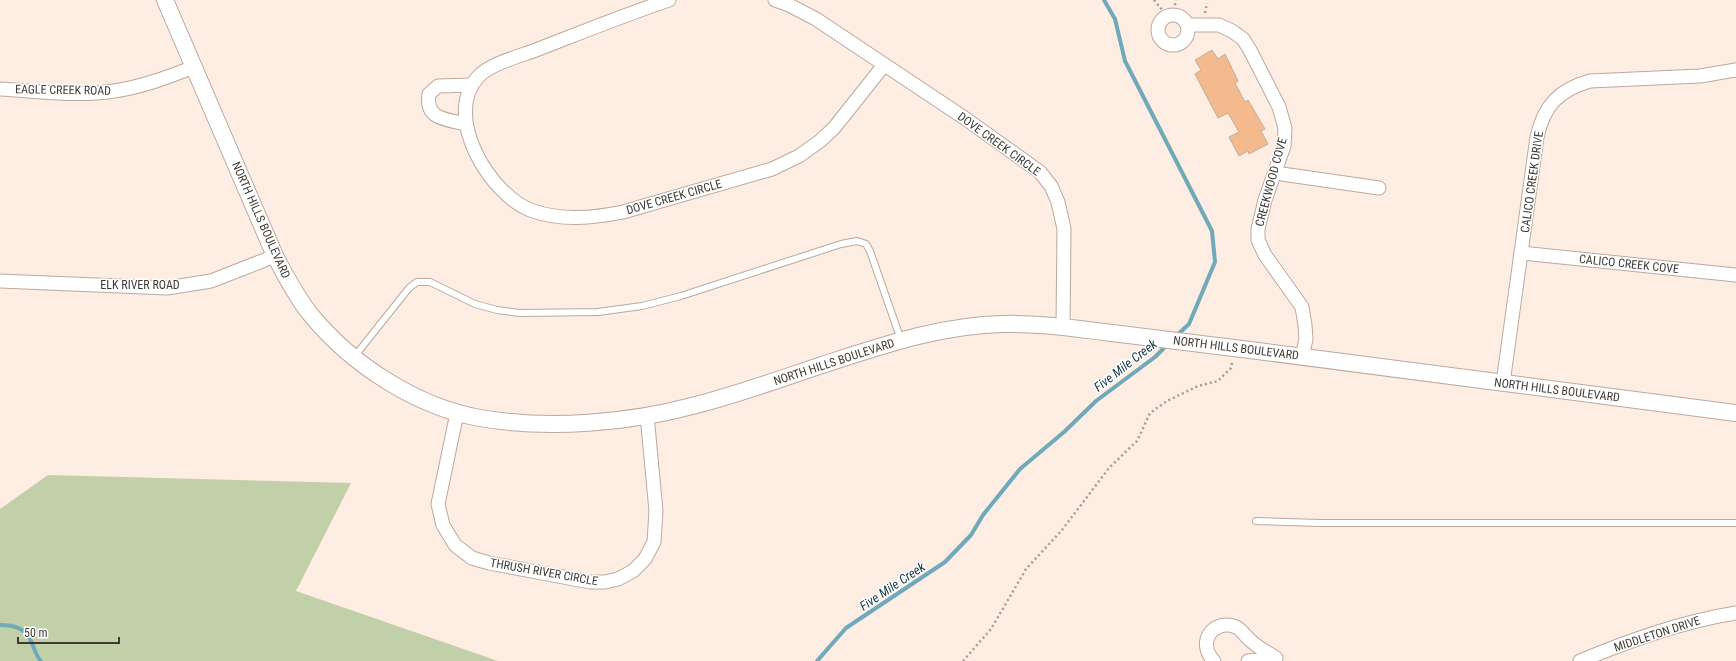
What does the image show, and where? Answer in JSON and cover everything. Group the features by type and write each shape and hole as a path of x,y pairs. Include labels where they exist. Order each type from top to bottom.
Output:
{"street":[{"name":"NORTH HILLS BOULEVARD","path":"165,0 275,256 291,287 310,314 326,332 383,378 400,389 437,407 457,413 481,418 545,423 617,420 678,410 722,398 924,334 956,328 1001,324 1034,324 1147,337 1736,413"},
{"name":"DOVE CREEK CIRCLE","path":"669,0 489,69 479,76 472,85 466,101 466,124 475,150 484,167 498,186 514,200 532,211 547,215 578,218 598,217 623,212 772,169 799,156 820,141 834,128 884,64"},
{"name":"DOVE CREEK CIRCLE","path":"775,0 789,5 816,19 1040,172 1051,186 1058,202 1064,229 1063,327"},
{"path":"1170,16 1182,17 1187,25 1188,29 1185,39 1177,44 1168,44 1161,37 1159,28 1163,19 1170,16"},
{"name":"CREEKWOOD COVE","path":"1187,25 1219,25 1232,30 1243,39 1278,107 1285,128 1284,146 1260,218 1258,240 1265,255 1302,308 1306,325 1306,339 1302,357"},
{"name":"EAGLE CREEK ROAD","path":"0,89 95,93 113,92 146,84 194,67"},
{"name":"CALICO CREEK DRIVE","path":"1503,383 1540,124 1545,112 1565,91 1575,85 1590,81 1700,76 1736,70"},
{"path":"466,124 433,114 427,103 429,94 438,86 472,85"},
{"path":"1275,173 1379,188"},
{"name":"CALICO CREEK COVE","path":"1521,253 1736,275"},
{"name":"ELK RIVER ROAD","path":"0,281 167,288 211,281 275,256"},
{"name":"THRUSH RIVER CIRCLE","path":"457,413 438,504 442,525 455,545 472,558 490,563 590,582 605,582 618,579 633,571 645,559 654,542 656,511 646,415"},
{"name":"MIDDLETON DRIVE","path":"1580,661 1653,632 1696,620 1736,613"},
{"path":"1214,661 1208,655 1206,648 1208,634 1218,627 1227,625 1239,629 1250,641 1279,659"},
{"path":"1248,661 1279,659"}],"lane":[{"path":"354,356 409,288 421,281 434,283 464,300 497,310 520,313 598,312 642,306 680,296 841,244 857,241 866,244 870,251 901,341"},
{"path":"1256,521 1321,523 1736,523"}],"path":[{"path":"1154,0 1170,16 1176,0"},
{"path":"963,661 991,629 1026,569 1062,530 1109,468 1137,441 1150,413 1167,401 1198,386 1218,381 1231,368 1236,348"}],"green space":[{"path":"48,475 351,483 296,591 498,661 0,661 0,509"}],"building":[{"path":"1212,50 1218,59 1225,54 1238,81 1235,83 1245,102 1248,100 1265,129 1261,131 1268,144 1249,154 1248,151 1239,156 1229,137 1239,132 1228,113 1218,118 1195,74 1201,70 1195,60"}],"waterway":[{"name":"Five Mile Creek","path":"1104,0 1115,19 1125,61 1212,231 1215,262 1189,324 1176,336"},
{"name":"Five Mile Creek","path":"817,661 846,628 945,562 971,535 983,515 1020,469 1064,432 1096,401 1155,357 1167,345"},
{"name":"Five Mile Creek","path":"0,625 18,628 26,633 41,661"}]}
